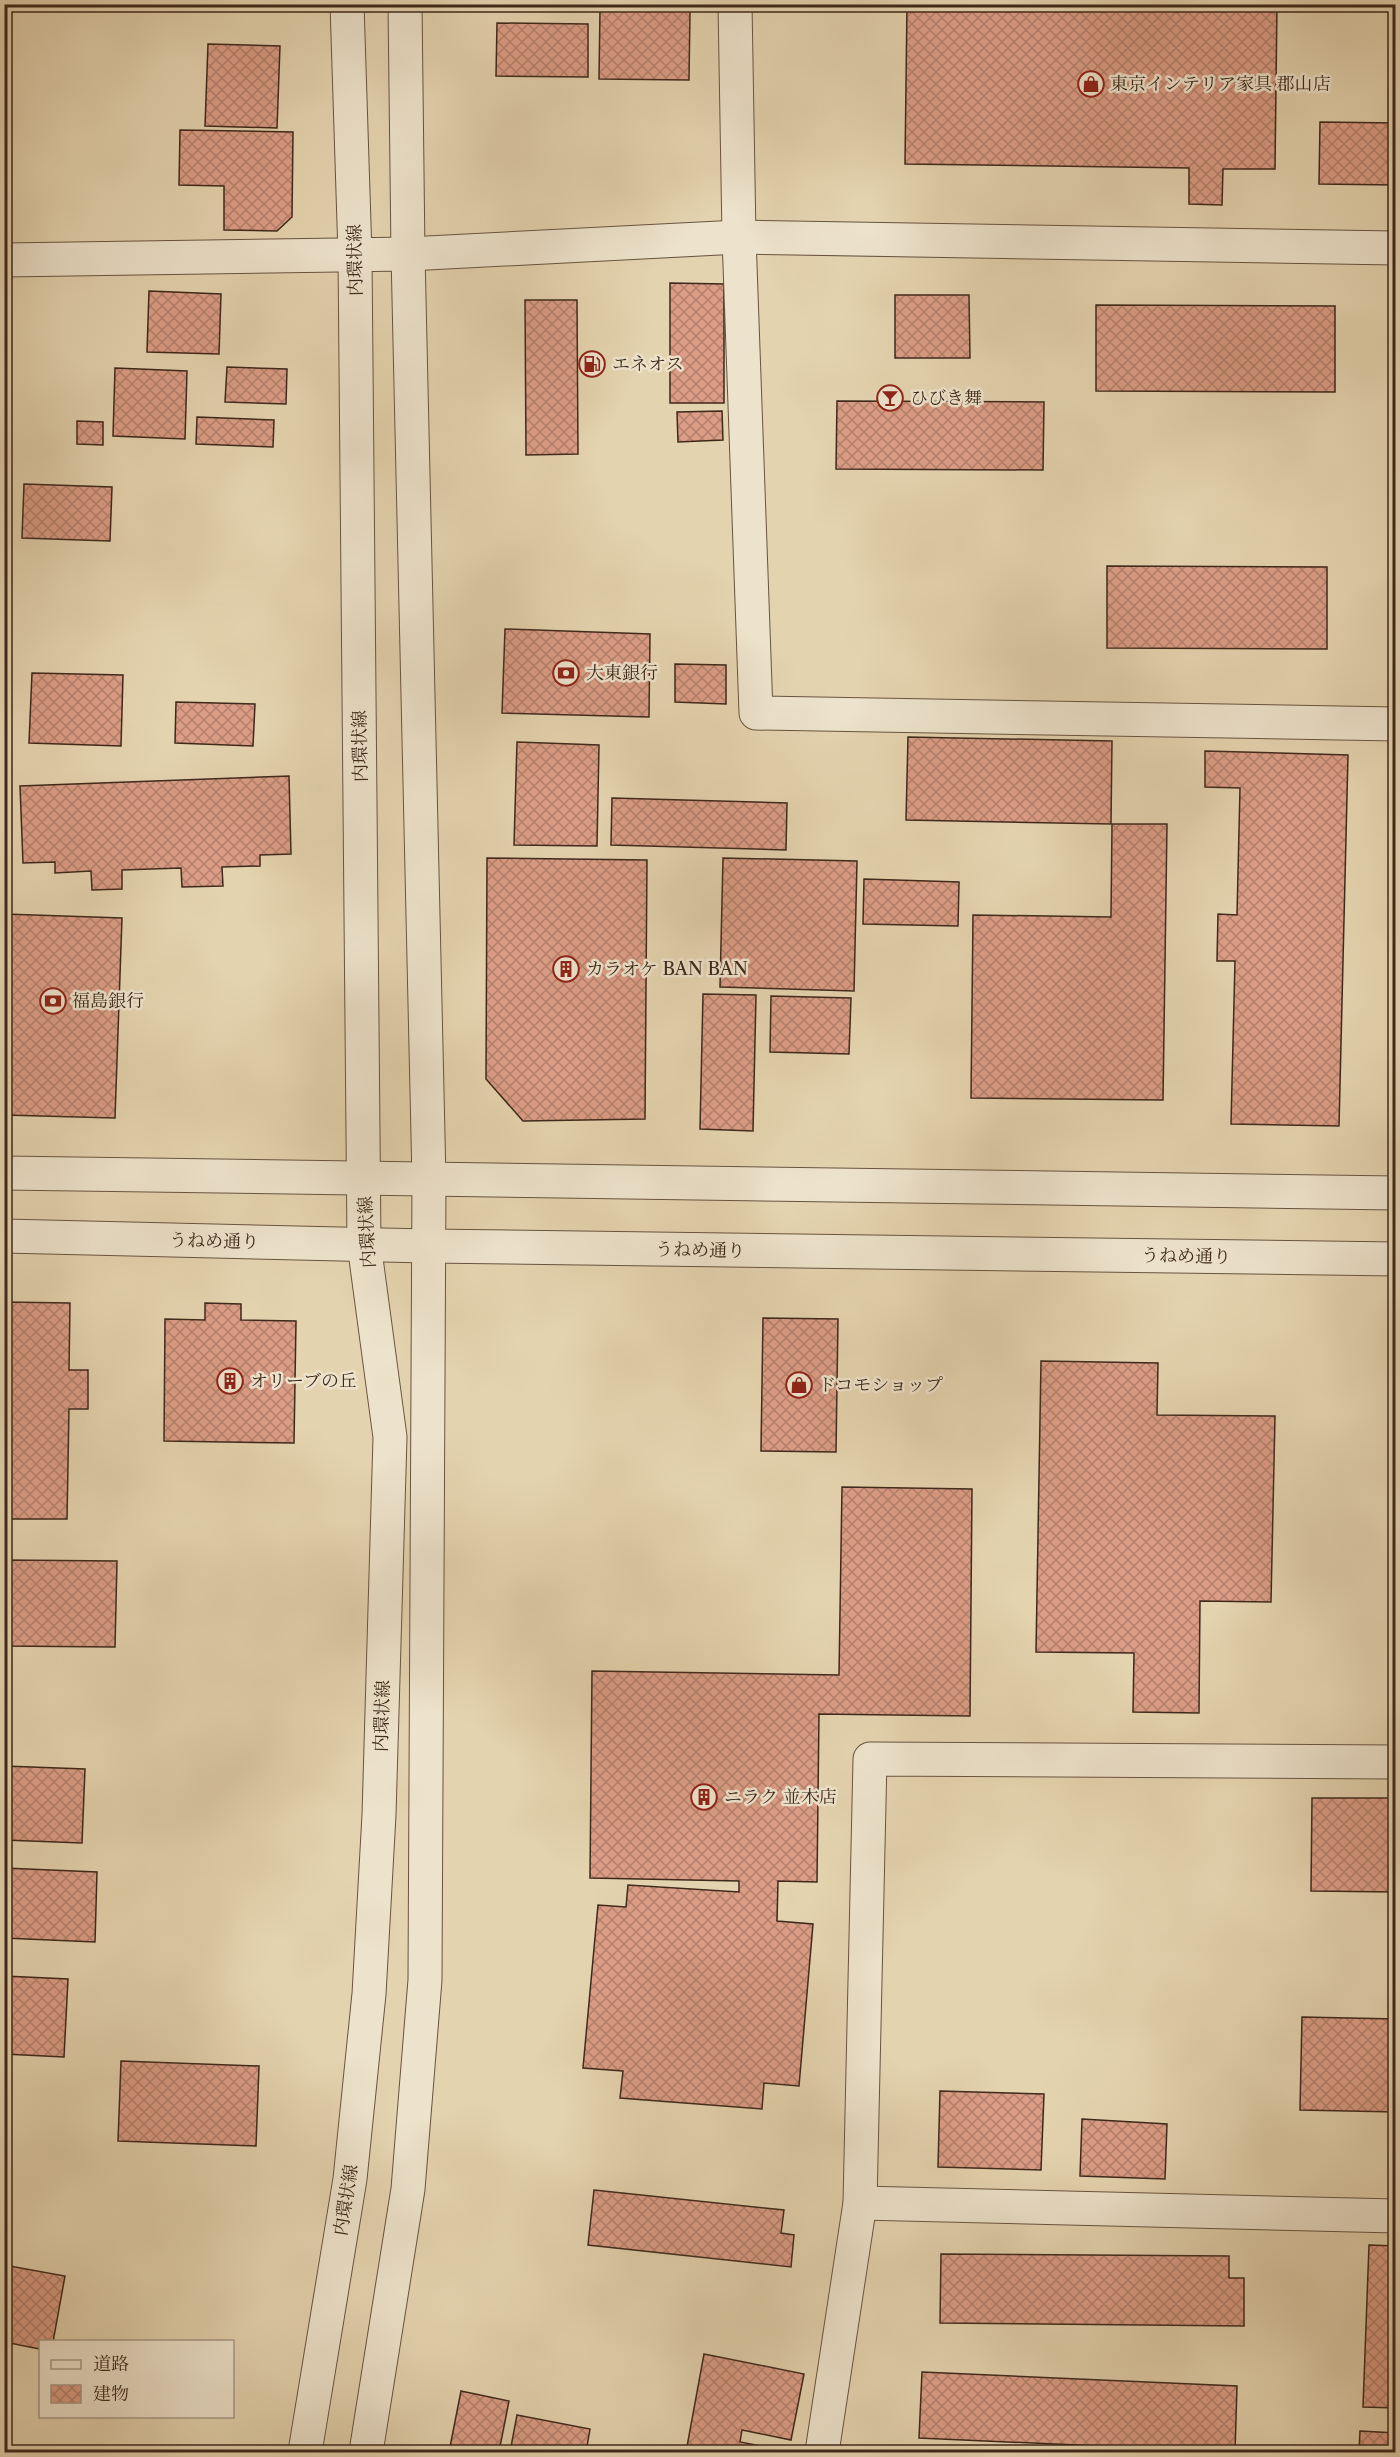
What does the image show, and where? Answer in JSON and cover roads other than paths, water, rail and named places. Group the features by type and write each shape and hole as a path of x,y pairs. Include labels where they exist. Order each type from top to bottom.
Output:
{"street":[{"name":"内環状線","path":"305,2452 350,2179 369,1994 379,1815 390,1437 364,1244 355,255 347,4"},
{"path":"366,2452 408,2189 425,1980 429,1180 408,254 405,4"},
{"path":"735,4 739,237 756,713 1395,724"},
{"path":"4,260 408,254 739,237 1395,248"},
{"path":"4,1173 1395,1194"},
{"name":"うねめ通り","path":"4,1236 427,1246 1395,1259"},
{"path":"822,2452 860,2203 870,1759 1395,1762"},
{"path":"860,2203 1395,2216"}],"place":[{"name":"東京インテリア家具 郡山店","path":"1091,84"},
{"name":"エネオス","path":"592,364"},
{"name":"ひびき舞","path":"890,398"},
{"name":"大東銀行","path":"566,673"},
{"name":"カラオケ BAN BAN","path":"566,969"},
{"name":"福島銀行","path":"53,1001"},
{"name":"オリーブの丘","path":"230,1381"},
{"name":"ドコモショップ","path":"799,1385"},
{"name":"ニラク 並木店","path":"704,1797"}]}
